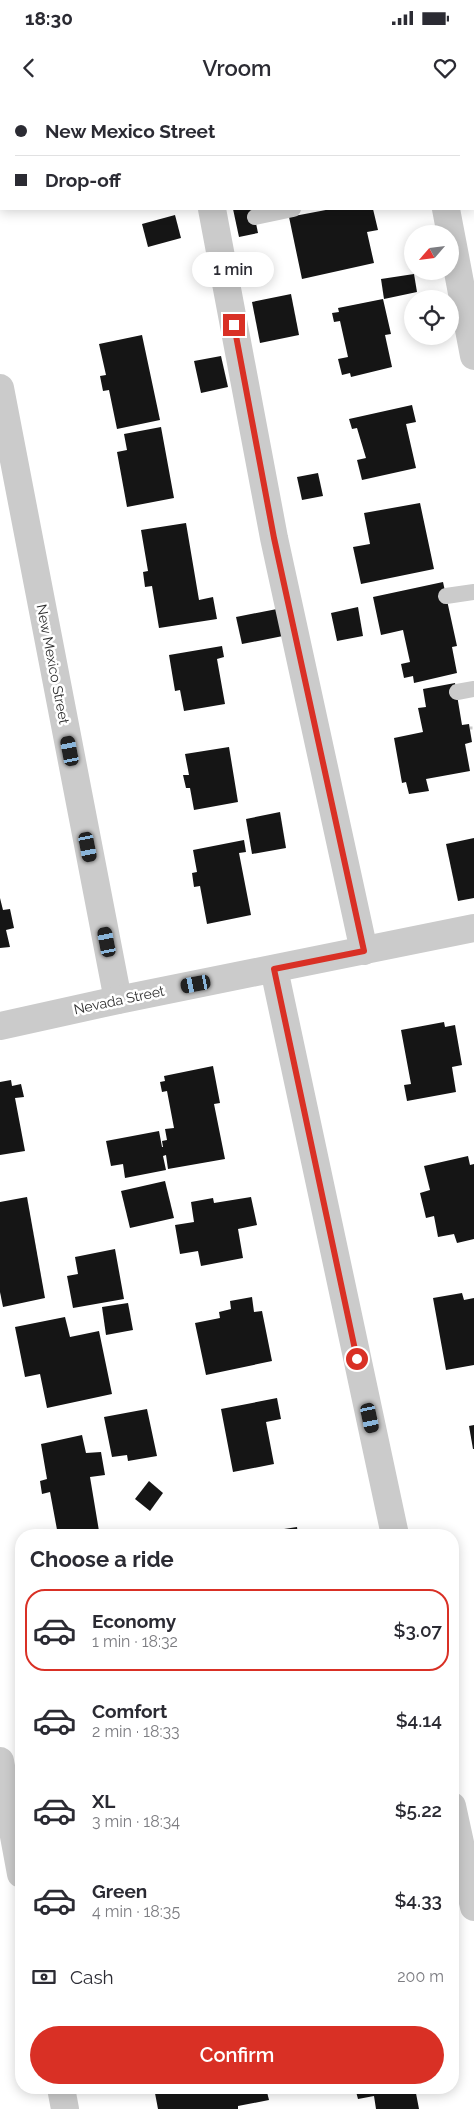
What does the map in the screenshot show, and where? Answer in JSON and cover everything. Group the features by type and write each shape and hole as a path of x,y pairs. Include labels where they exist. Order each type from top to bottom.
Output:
{"street":[{"path":"212,210 274,538 364,951"},
{"path":"446,210 474,356"},
{"name":"New Mexico Street","path":"0,388 118,1000"},
{"name":"Nevada Street","path":"0,1026 118,1000 474,928"},
{"path":"274,969 394,1529"},
{"path":"0,1761 15,1842"},
{"path":"459,1838 474,1907"},
{"path":"62,2094 65,2109"}],"lane":[{"path":"255,217 288,210"},
{"path":"446,596 474,592"},
{"path":"457,692 474,689"}],"building":[{"path":"233,210 253,210 258,233 239,237"},
{"path":"326,210 373,210 378,230 367,232 374,263 302,279 289,217"},
{"path":"175,215 181,238 148,247 142,224"},
{"path":"404,276 404,280 415,280 417,290 404,290 404,295 384,299 381,279"},
{"path":"291,294 299,335 260,343 252,302"},
{"path":"383,299 391,334 385,335 392,367 351,377 350,373 342,375 338,359 348,357 340,321 334,322 332,313 339,312 338,308"},
{"path":"142,335 160,420 117,429 109,390 103,391 100,376 106,375 99,344"},
{"path":"221,356 228,387 201,393 194,361"},
{"path":"412,405 416,422 406,424 416,468 362,480 357,460 366,458 357,428 352,429 349,419"},
{"path":"161,427 174,498 127,507 117,452 127,450 124,434"},
{"path":"318,473 323,496 302,500 297,477"},
{"path":"420,503 434,569 361,584 353,547 370,544 364,513"},
{"path":"186,523 199,600 213,597 217,619 159,628 152,586 145,587 143,572 148,571 141,530"},
{"path":"443,582 457,646 452,647 457,673 414,683 413,676 404,678 401,664 410,662 403,630 381,635 373,597"},
{"path":"358,607 363,636 337,641 331,613"},
{"path":"277,609 283,636 242,644 236,617"},
{"path":"222,646 224,657 217,659 225,704 184,711 180,690 175,691 169,655"},
{"path":"455,683 462,725 469,724 472,742 465,744 470,771 426,779 429,791 409,794 406,782 402,783 394,738 423,732 418,708 426,707 423,689"},
{"path":"229,747 238,802 194,810 190,788 186,788 183,775 189,775 185,754"},
{"path":"280,812 286,848 252,854 246,819"},
{"path":"474,838 474,898 458,901 446,844"},
{"path":"244,840 246,852 239,853 251,915 207,924 200,886 194,887 192,873 197,872 193,850"},
{"path":"0,898 3,910 10,909 14,928 6,930 10,947 0,948"},
{"path":"444,1022 445,1027 455,1025 462,1065 452,1067 456,1092 407,1101 404,1085 411,1084 401,1030"},
{"path":"213,1066 220,1103 214,1104 225,1159 168,1169 166,1155 163,1156 166,1170 125,1178 123,1164 111,1166 106,1141 159,1131 163,1147 162,1141 167,1140 165,1129 174,1128 167,1091 162,1092 160,1082 165,1081 164,1076"},
{"path":"11,1080 12,1086 21,1084 24,1097 15,1098 25,1151 0,1155 0,1082"},
{"path":"468,1156 470,1165 474,1164 474,1239 457,1243 454,1234 438,1237 434,1216 426,1218 420,1193 430,1190 424,1166"},
{"path":"165,1181 174,1218 130,1228 121,1191"},
{"path":"27,1197 45,1298 3,1307 0,1292 0,1202"},
{"path":"251,1197 257,1225 238,1229 243,1258 201,1266 198,1251 180,1254 175,1225 194,1222 191,1202 213,1198 214,1203"},
{"path":"115,1249 124,1299 73,1308 67,1276 78,1274 75,1257"},
{"path":"462,1293 464,1300 474,1298 474,1365 446,1370 433,1298"},
{"path":"252,1297 254,1312 262,1311 272,1361 206,1375 195,1323 220,1318 219,1312 231,1309 230,1301"},
{"path":"128,1303 133,1330 106,1335 102,1307"},
{"path":"65,1317 70,1337 99,1331 112,1394 47,1408 40,1374 25,1377 15,1327"},
{"path":"277,1398 281,1419 266,1422 274,1464 233,1472 221,1409"},
{"path":"147,1409 157,1456 128,1461 127,1455 112,1457 104,1417"},
{"path":"474,1425 474,1449 473,1449 469,1426"},
{"path":"82,1435 86,1453 101,1452 105,1475 90,1477 99,1529 57,1529 50,1492 42,1494 40,1481 47,1479 41,1444"},
{"path":"149,1481 163,1493 150,1511 135,1499"},
{"path":"155,2094 268,2094 269,2100 238,2106 238,2109 158,2109"},
{"path":"357,2094 416,2094 419,2109 376,2109 374,2096 358,2099"}],"route":[{"path":"234,325 274,538 364,951 274,969 357,1359"}]}
